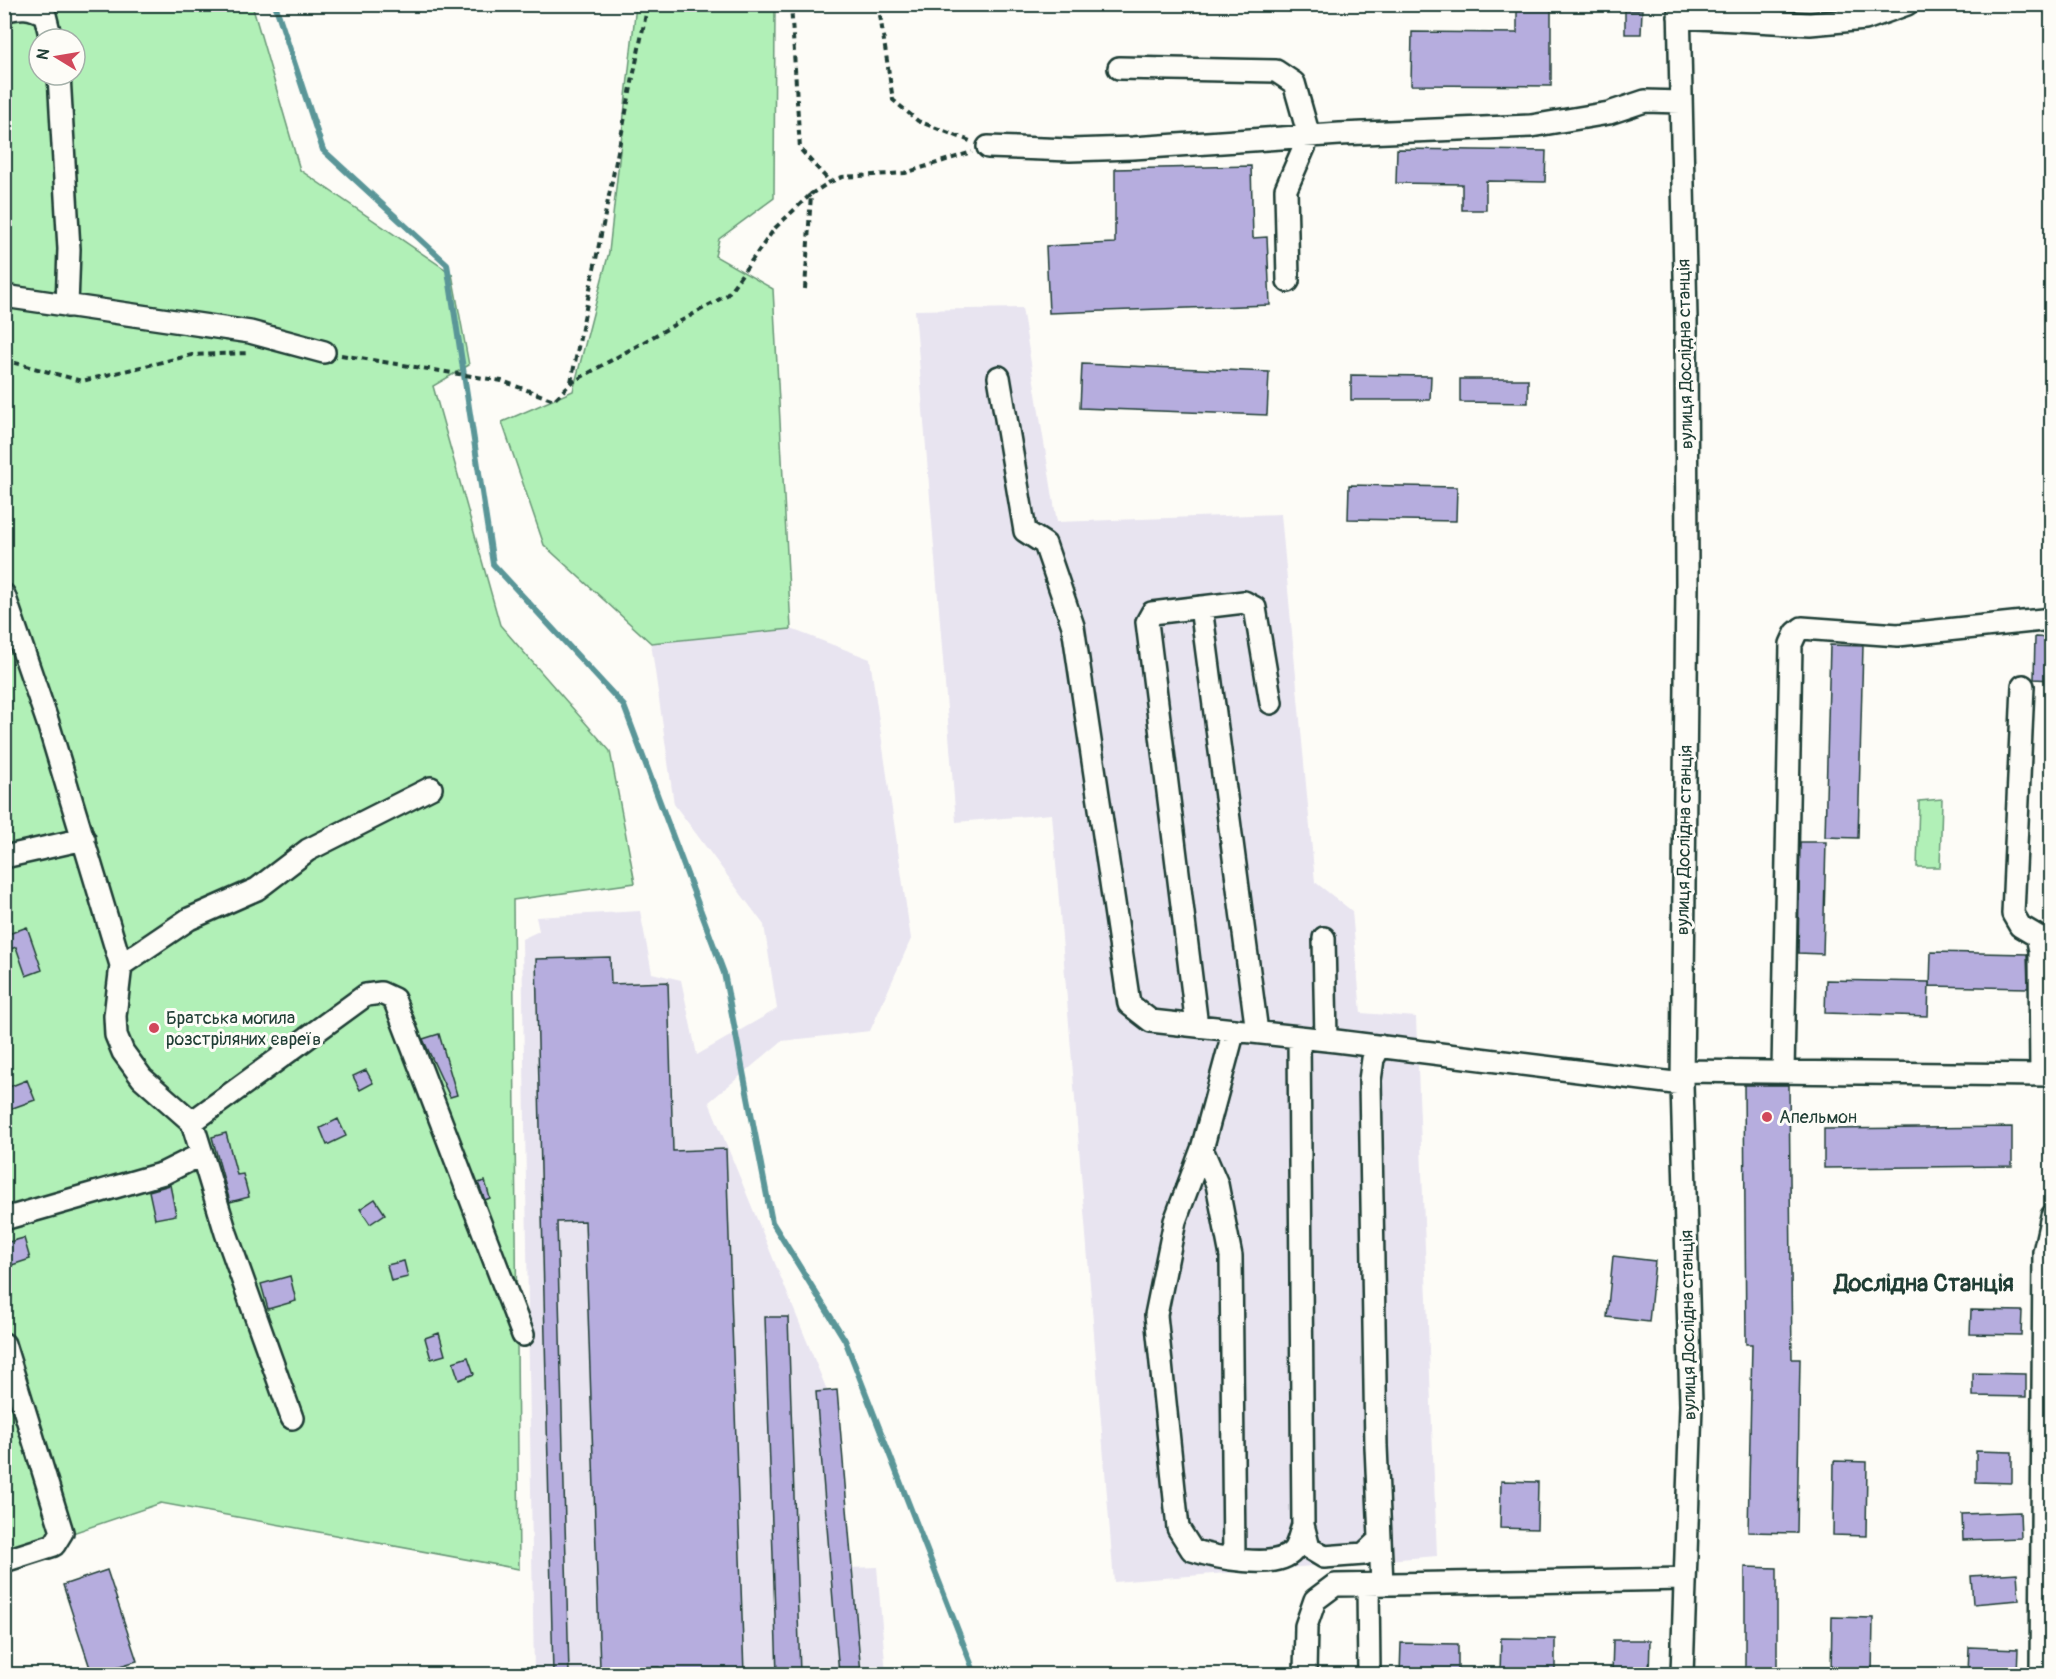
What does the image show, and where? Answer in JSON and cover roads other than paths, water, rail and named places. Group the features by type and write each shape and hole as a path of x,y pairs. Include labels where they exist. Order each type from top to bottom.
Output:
{"street":[{"path":"1679,11 1809,24 1843,13 1865,19 1907,4"},
{"path":"4,11 15,7 33,8 45,15 48,27"},
{"name":"вулиця Дослідна станція","path":"1679,11 1686,319 1687,572 1682,1078 1690,1406 1682,1674"},
{"path":"1119,68 1276,71 1294,83 1309,136 1286,189 1288,281"},
{"path":"60,87 69,249 67,306"},
{"path":"988,147 1112,149 1309,136 1531,126 1609,113 1645,101 1681,102"},
{"path":"4,296 250,332 324,352"},
{"path":"999,377 1025,531 1045,544 1073,626 1130,1004 1151,1021 1682,1078 1783,1072 2049,1079 2037,936 2020,926 2013,914 2023,686"},
{"path":"4,595 84,839 121,965 115,1016 116,1035 123,1052 142,1078 192,1122 226,1233 292,1418"},
{"path":"1197,1026 1147,622 1152,613 1244,602 1255,608 1271,703"},
{"path":"1201,607 1257,1032"},
{"path":"1783,1072 1791,644 1796,633 1802,628 1898,635 2052,619"},
{"path":"121,965 189,919 257,889 308,850 431,788"},
{"path":"4,857 84,839"},
{"path":"1324,938 1326,1040"},
{"path":"192,1122 366,995 381,993 394,999 523,1335"},
{"path":"1234,1030 1202,1149 1176,1221 1156,1315 1178,1528 1192,1550 1214,1557 1280,1560 1293,1551 1303,1525"},
{"path":"1299,1037 1303,1525 1309,1548 1324,1557 1364,1554 1380,1539"},
{"path":"1369,1674 1380,1539 1370,1080 1373,1059 1380,1046"},
{"path":"1202,1149 1216,1184 1231,1256 1234,1559"},
{"path":"4,1219 164,1173 202,1154"},
{"path":"2041,1674 2044,1252 2051,1225"},
{"path":"4,1344 62,1532 54,1545 4,1561"},
{"path":"1305,1674 1306,1626 1315,1600 1335,1586 1685,1579"}],"waterway":[{"path":"275,4 323,150 447,264 493,564 624,706 724,973 772,1222 845,1340 975,1674"}],"place":[{"name":"Братська могила розстріляних євреїв","path":"154,1028"},
{"name":"Апельмон","path":"1767,1117"}],"district":[{"name":"Дослідна Станція","path":"1924,1283"}]}
